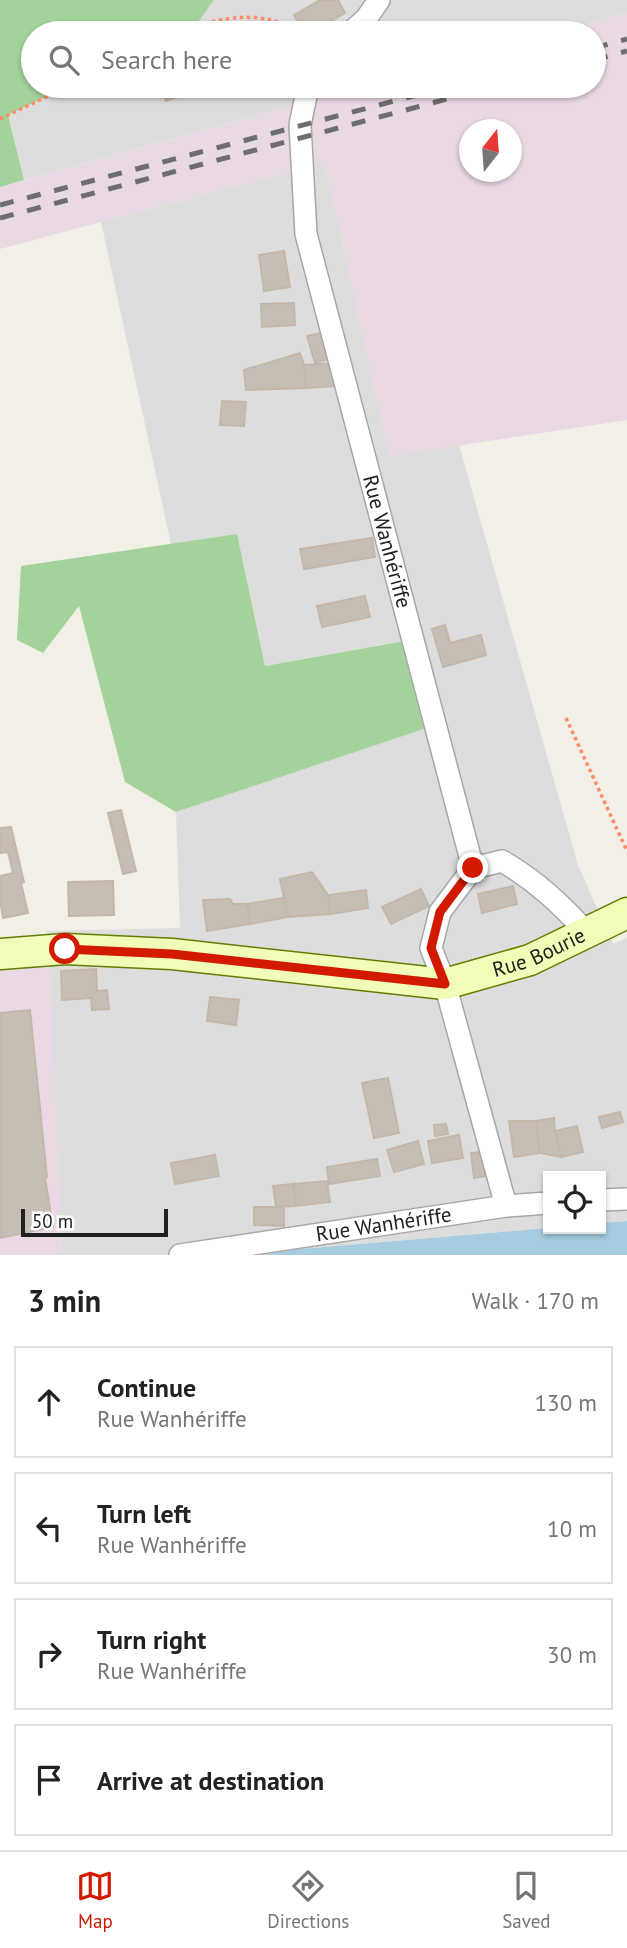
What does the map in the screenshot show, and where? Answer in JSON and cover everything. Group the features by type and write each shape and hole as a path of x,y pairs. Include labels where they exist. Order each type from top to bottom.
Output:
{"main road":[{"name":"Rue Bourie","path":"445,984 530,961 627,913"},
{"path":"0,954 65,949 172,954 445,984"}],"street":[{"path":"364,21 379,0"},
{"name":"Rue Wanhériffe","path":"306,98 300,125 306,234 473,868"},
{"path":"506,1206 445,984 431,948 440,912 473,868 502,861 531,878 563,906 587,933"},
{"path":"606,1200 627,1199"},
{"name":"Rue Wanhériffe","path":"180,1255 506,1206 543,1203"}],"path":[{"path":"220,21 275,21"},
{"path":"0,119 44,98"},
{"path":"566,718 627,851"}],"shaded area":[{"path":"214,0 627,0 627,13 597,21 199,21"},
{"path":"627,13 627,420 389,456 325,162 0,249 0,187 321,98 606,98 606,21 597,21"},
{"path":"44,98 321,98 24,180 8,115"},
{"path":"325,162 389,455 459,445 578,865 613,944 627,938 627,1221 606,1223 606,1171 543,1171 543,1228 289,1250 265,1255 62,1255 47,931 180,928 176,812 424,729 405,641 265,666 237,534 171,544 101,222"},
{"path":"49,966 62,1255 0,1255 0,970"}],"green space":[{"path":"0,0 214,0 199,21 21,21 21,98 44,98 8,115 24,180 0,187"},
{"path":"237,534 265,666 405,641 424,729 176,812 125,782 79,606 43,653 17,640 21,566"}],"water":[{"path":"627,1221 627,1255 265,1255 289,1250 543,1228 543,1234 606,1234 606,1223"}],"building":[{"path":"320,0 338,0 345,13 331,21 298,21 294,15"},
{"path":"284,251 290,287 264,291 259,255"},
{"path":"294,303 295,325 262,327 261,304"},
{"path":"321,333 328,359 315,363 307,336"},
{"path":"300,353 306,388 246,390 244,370"},
{"path":"336,363 337,386 306,388 304,365"},
{"path":"222,401 246,402 244,426 220,425"},
{"path":"372,538 375,557 304,569 300,549"},
{"path":"365,596 370,617 322,627 317,606"},
{"path":"445,625 450,643 481,635 486,655 443,667 432,629"},
{"path":"121,810 136,871 123,874 108,813"},
{"path":"11,827 28,913 3,918 0,876 13,873 8,852 0,853 0,828"},
{"path":"312,872 328,895 330,914 288,917 280,879"},
{"path":"113,881 114,915 69,916 68,882"},
{"path":"513,886 517,904 482,913 478,894"},
{"path":"421,889 429,906 391,924 382,907"},
{"path":"366,890 368,908 330,914 328,895"},
{"path":"284,898 288,917 250,924 247,904"},
{"path":"230,899 233,904 247,904 250,924 207,931 203,900"},
{"path":"96,969 97,991 107,990 109,1009 92,1010 91,998 62,1000 61,971"},
{"path":"210,997 239,1000 236,1025 207,1021"},
{"path":"30,1010 45,1178 53,1227 0,1238 0,1013"},
{"path":"388,1078 399,1133 374,1138 362,1083"},
{"path":"620,1112 623,1122 602,1128 599,1117"},
{"path":"554,1118 561,1157 540,1153 536,1121"},
{"path":"509,1121 536,1121 540,1153 514,1157"},
{"path":"446,1124 448,1134 435,1136 434,1125"},
{"path":"577,1126 583,1152 561,1157 555,1131"},
{"path":"459,1135 463,1158 432,1163 428,1141"},
{"path":"418,1141 424,1164 394,1172 387,1150"},
{"path":"483,1152 486,1176 474,1178 471,1153"},
{"path":"215,1155 219,1176 175,1184 171,1163"},
{"path":"377,1159 380,1176 329,1184 327,1167"},
{"path":"327,1181 330,1202 296,1206 293,1184"},
{"path":"293,1184 296,1206 276,1207 273,1186"},
{"path":"254,1207 284,1207 284,1226 254,1225"}],"railway":[{"path":"606,45 627,39"},
{"path":"606,57 627,51"},
{"path":"0,205 406,98"},
{"path":"0,218 451,98"}],"route":[{"path":"65,949 172,954 445,984 431,948 440,912 473,868"}]}
